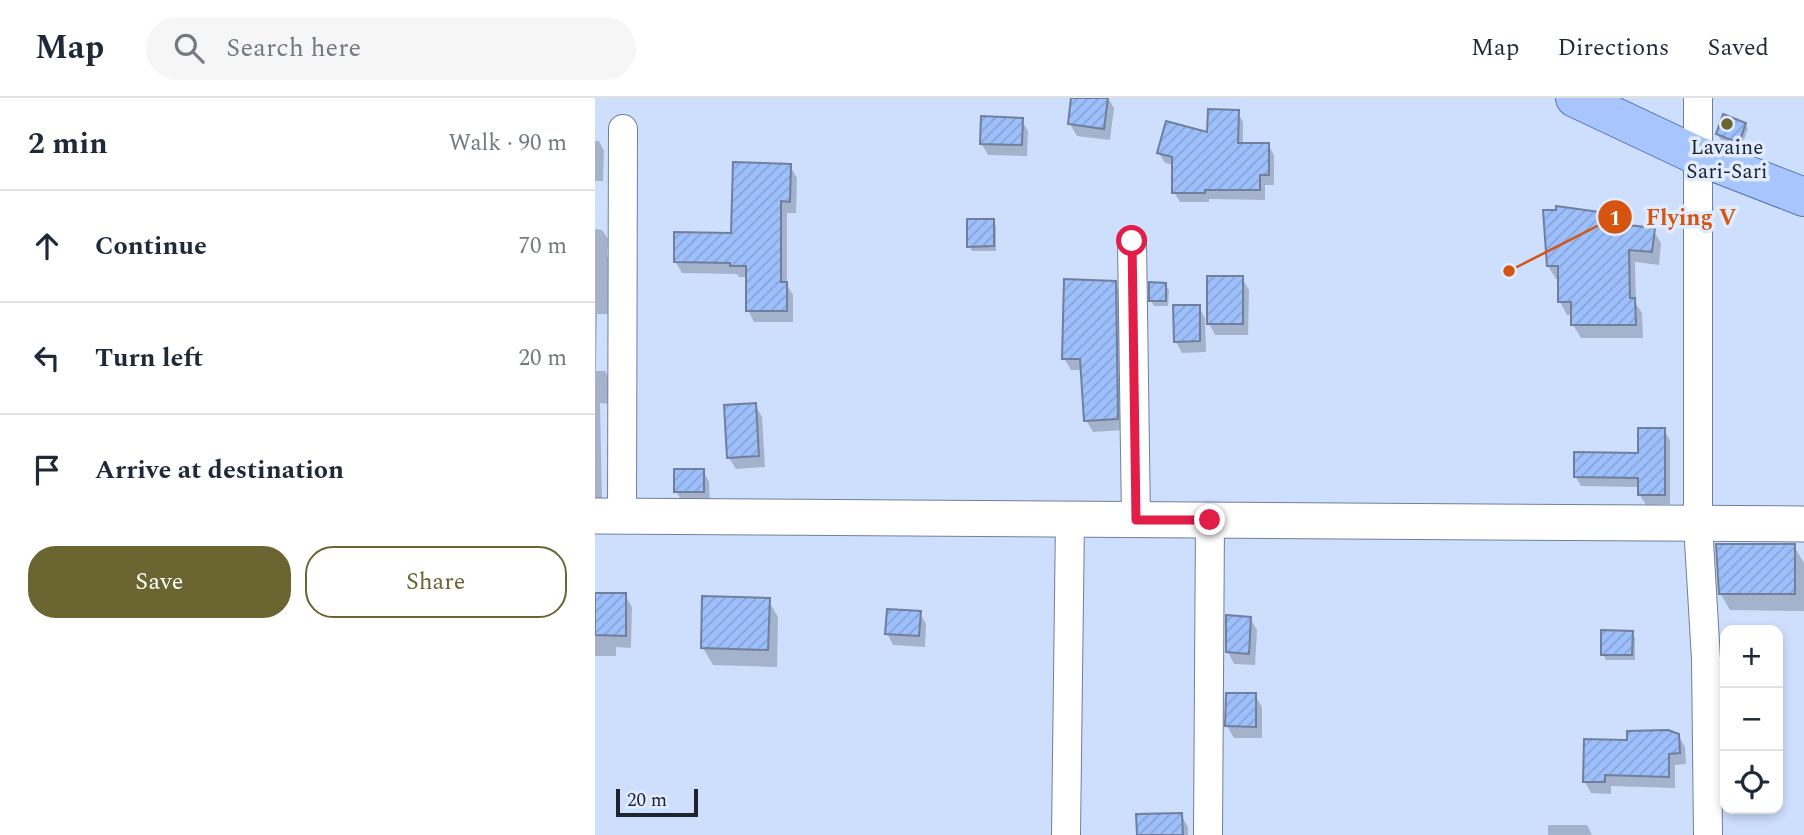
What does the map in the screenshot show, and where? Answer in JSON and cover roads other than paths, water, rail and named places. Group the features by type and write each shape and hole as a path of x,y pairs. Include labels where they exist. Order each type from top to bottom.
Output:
{"main road":[{"path":"1575,98 1696,155 1804,197"}],"street":[{"path":"1697,98 1698,524 1706,659 1708,835"},
{"path":"622,128 608,516 1804,524"},
{"path":"1132,241 1136,520"},
{"path":"1066,835 1070,519"},
{"path":"1208,835 1210,520"}],"place":[{"name":"Lavaine Sari-Sari","path":"1727,124"},
{"name":"Flying V","path":"1509,271"}]}
